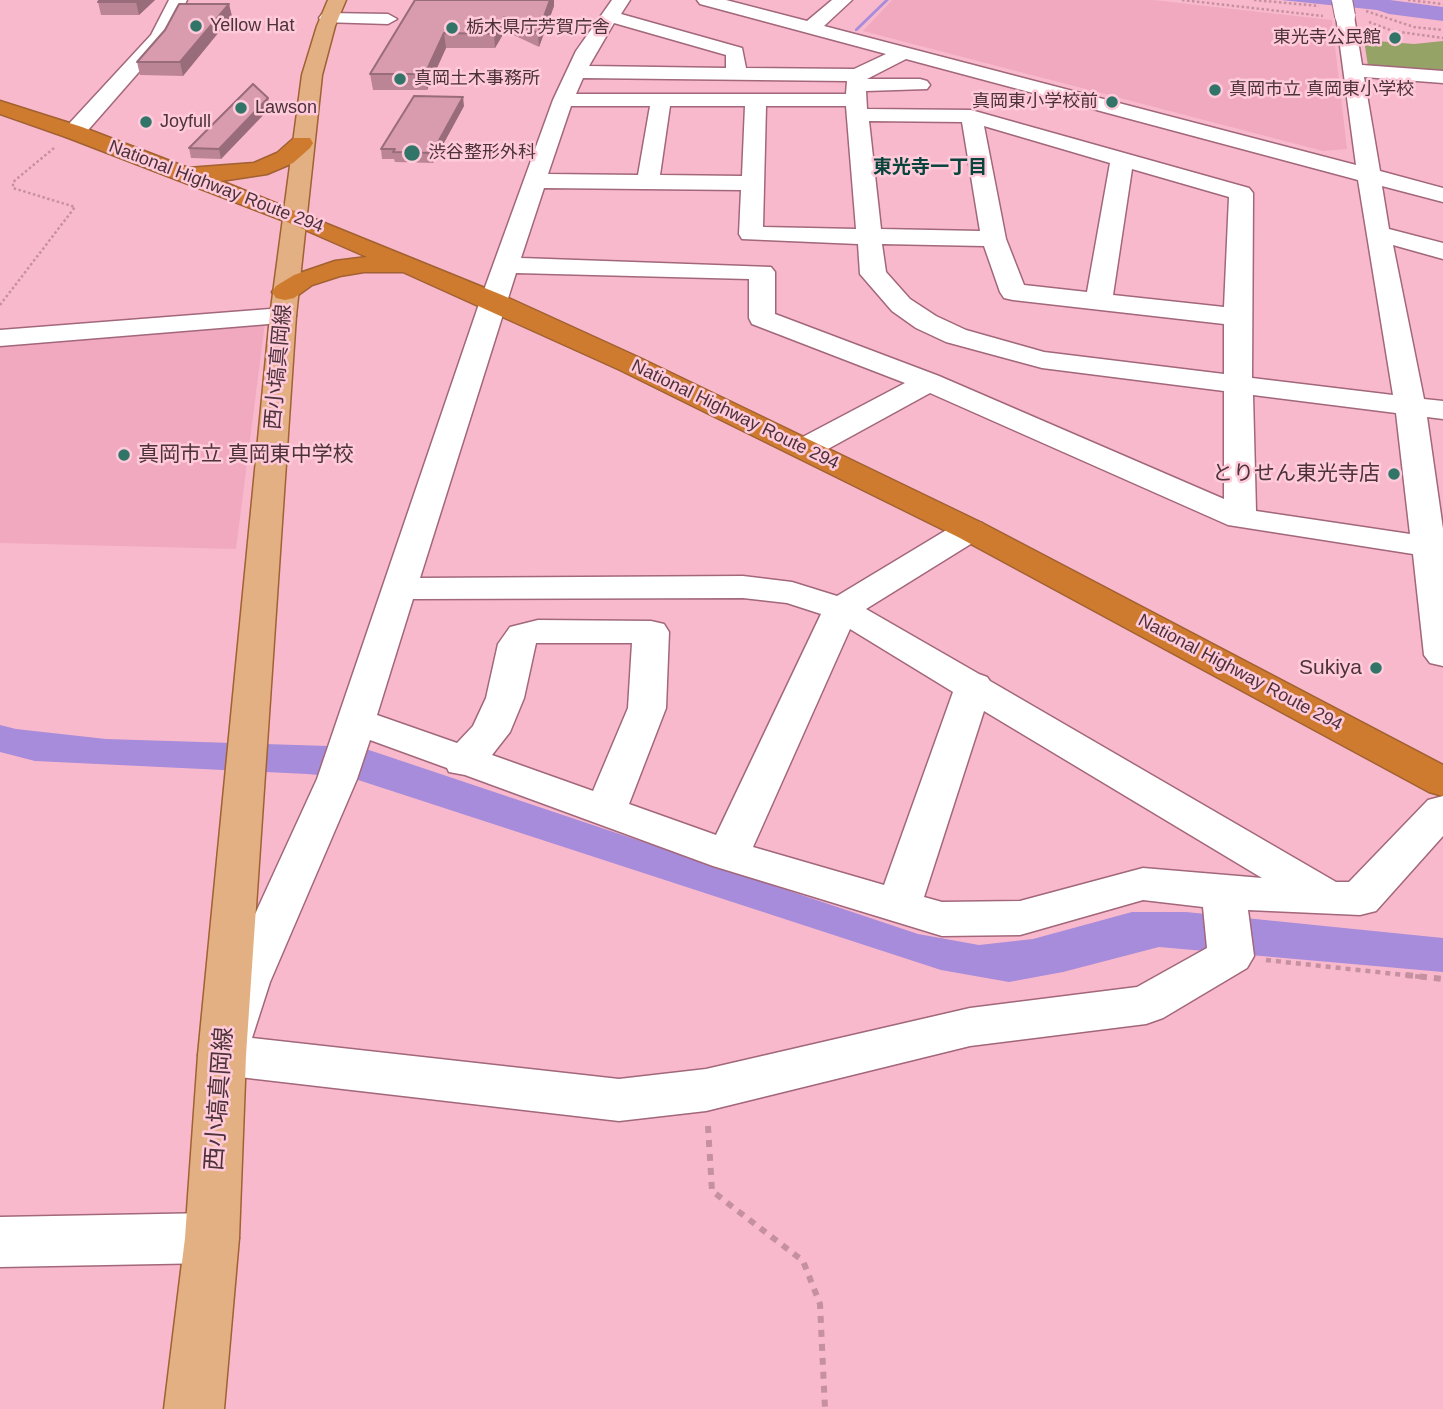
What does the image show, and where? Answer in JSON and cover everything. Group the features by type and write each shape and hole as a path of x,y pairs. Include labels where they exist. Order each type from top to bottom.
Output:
{"highway":[{"name":"National Highway Route 294","path":"0,107 74,132 295,217 493,302 806,448 970,530 1443,782"},
{"path":"173,171 225,174 259,169 285,159 302,143"},
{"path":"284,304 303,280 335,269 364,264 413,267"}],"main road":[{"name":"西小塙真岡線","path":"194,1409 212,1238 222,1055 284,304 312,75 333,9"}],"street":[{"path":"74,132 159,37 178,0"},
{"path":"706,0 1443,195"},
{"path":"811,27 843,0"},
{"path":"736,73 734,51 615,8 574,72 493,302 337,779 247,982 222,1055 619,1100 706,1090 970,1027 1146,1005 1230,956 1223,893"},
{"path":"333,9 388,19"},
{"path":"1338,11 1353,70 1371,176 1377,233 1436,548 1443,655"},
{"path":"857,94 905,52"},
{"path":"1353,70 1443,77"},
{"path":"574,72 736,73 857,94 971,116 1241,192 1237,317 1240,518"},
{"path":"563,100 756,100 857,94 920,85"},
{"path":"857,94 873,274 885,289 926,322 956,336 1005,352 1042,360 1443,410"},
{"path":"648,182 661,100"},
{"path":"756,100 751,234 994,239"},
{"path":"1050,138 1111,107"},
{"path":"971,116 994,239 1013,292 1237,317"},
{"path":"1099,301 1122,159"},
{"path":"534,181 752,183"},
{"path":"1377,233 1443,251"},
{"path":"506,265 762,272 762,318 929,382 1240,518 1436,548"},
{"path":"0,338 284,304"},
{"path":"806,448 929,382"},
{"path":"728,855 841,608 970,530"},
{"path":"398,589 743,587 792,593 841,608 1332,900"},
{"path":"463,762 490,732 505,698 516,644 523,635 538,631 651,632 647,708 606,810"},
{"path":"898,907 974,685"},
{"path":"356,721 463,762 728,855 942,919 1020,918 1143,884 1223,893 1332,900 1360,899 1443,810"},
{"path":"0,1242 212,1238"}],"path":[{"path":"1182,0 1338,11"},
{"path":"1408,0 1443,4"},
{"path":"1367,21 1393,31 1443,38"},
{"path":"0,305 75,207 13,188 13,182 74,132"},
{"path":"1230,956 1443,979"},
{"path":"706,1090 712,1191 803,1262 820,1304 825,1409"}],"shaded area":[{"name":"真岡市立 真岡東小学校","path":"892,0 1153,0 1332,20 1347,149 1323,151 863,31"},
{"path":"1281,0 1390,0 1443,7 1443,21 1377,10"},
{"name":"真岡市立 真岡東中学校","path":"265,323 236,549 0,543 0,344"},
{"path":"0,725 106,739 360,747 918,934 979,945 1033,939 1132,912 1186,912 1443,938 1443,972 1159,947 1063,972 1009,982 941,970 352,778 35,761 0,752"}],"green space":[{"path":"1364,40 1414,44 1443,41 1443,74 1368,66"}],"building":[{"path":"100,0 139,0 98,2"},
{"path":"415,0 550,0 538,33 504,17 494,34 444,33 425,74 370,74"},
{"path":"179,4 229,4 180,62 137,62 165,30"},
{"path":"253,84 268,98 219,149 189,148"},
{"path":"414,96 463,97 432,153 381,149"}],"waterway":[{"path":"856,30 887,0"}],"place":[{"name":"Yellow Hat","path":"196,26"},
{"name":"栃木県庁芳賀庁舎","path":"452,28"},
{"name":"東光寺公民館","path":"1395,38"},
{"name":"真岡土木事務所","path":"400,79"},
{"name":"真岡市立 真岡東小学校","path":"1215,90"},
{"name":"真岡東小学校前","path":"1112,102"},
{"name":"Lawson","path":"241,108"},
{"name":"Joyfull","path":"146,122"},
{"name":"渋谷整形外科","path":"412,153"},
{"name":"真岡市立 真岡東中学校","path":"124,455"},
{"name":"とりせん東光寺店","path":"1394,474"},
{"name":"Sukiya","path":"1376,668"}],"district":[{"name":"東光寺一丁目","path":"930,168"}]}
